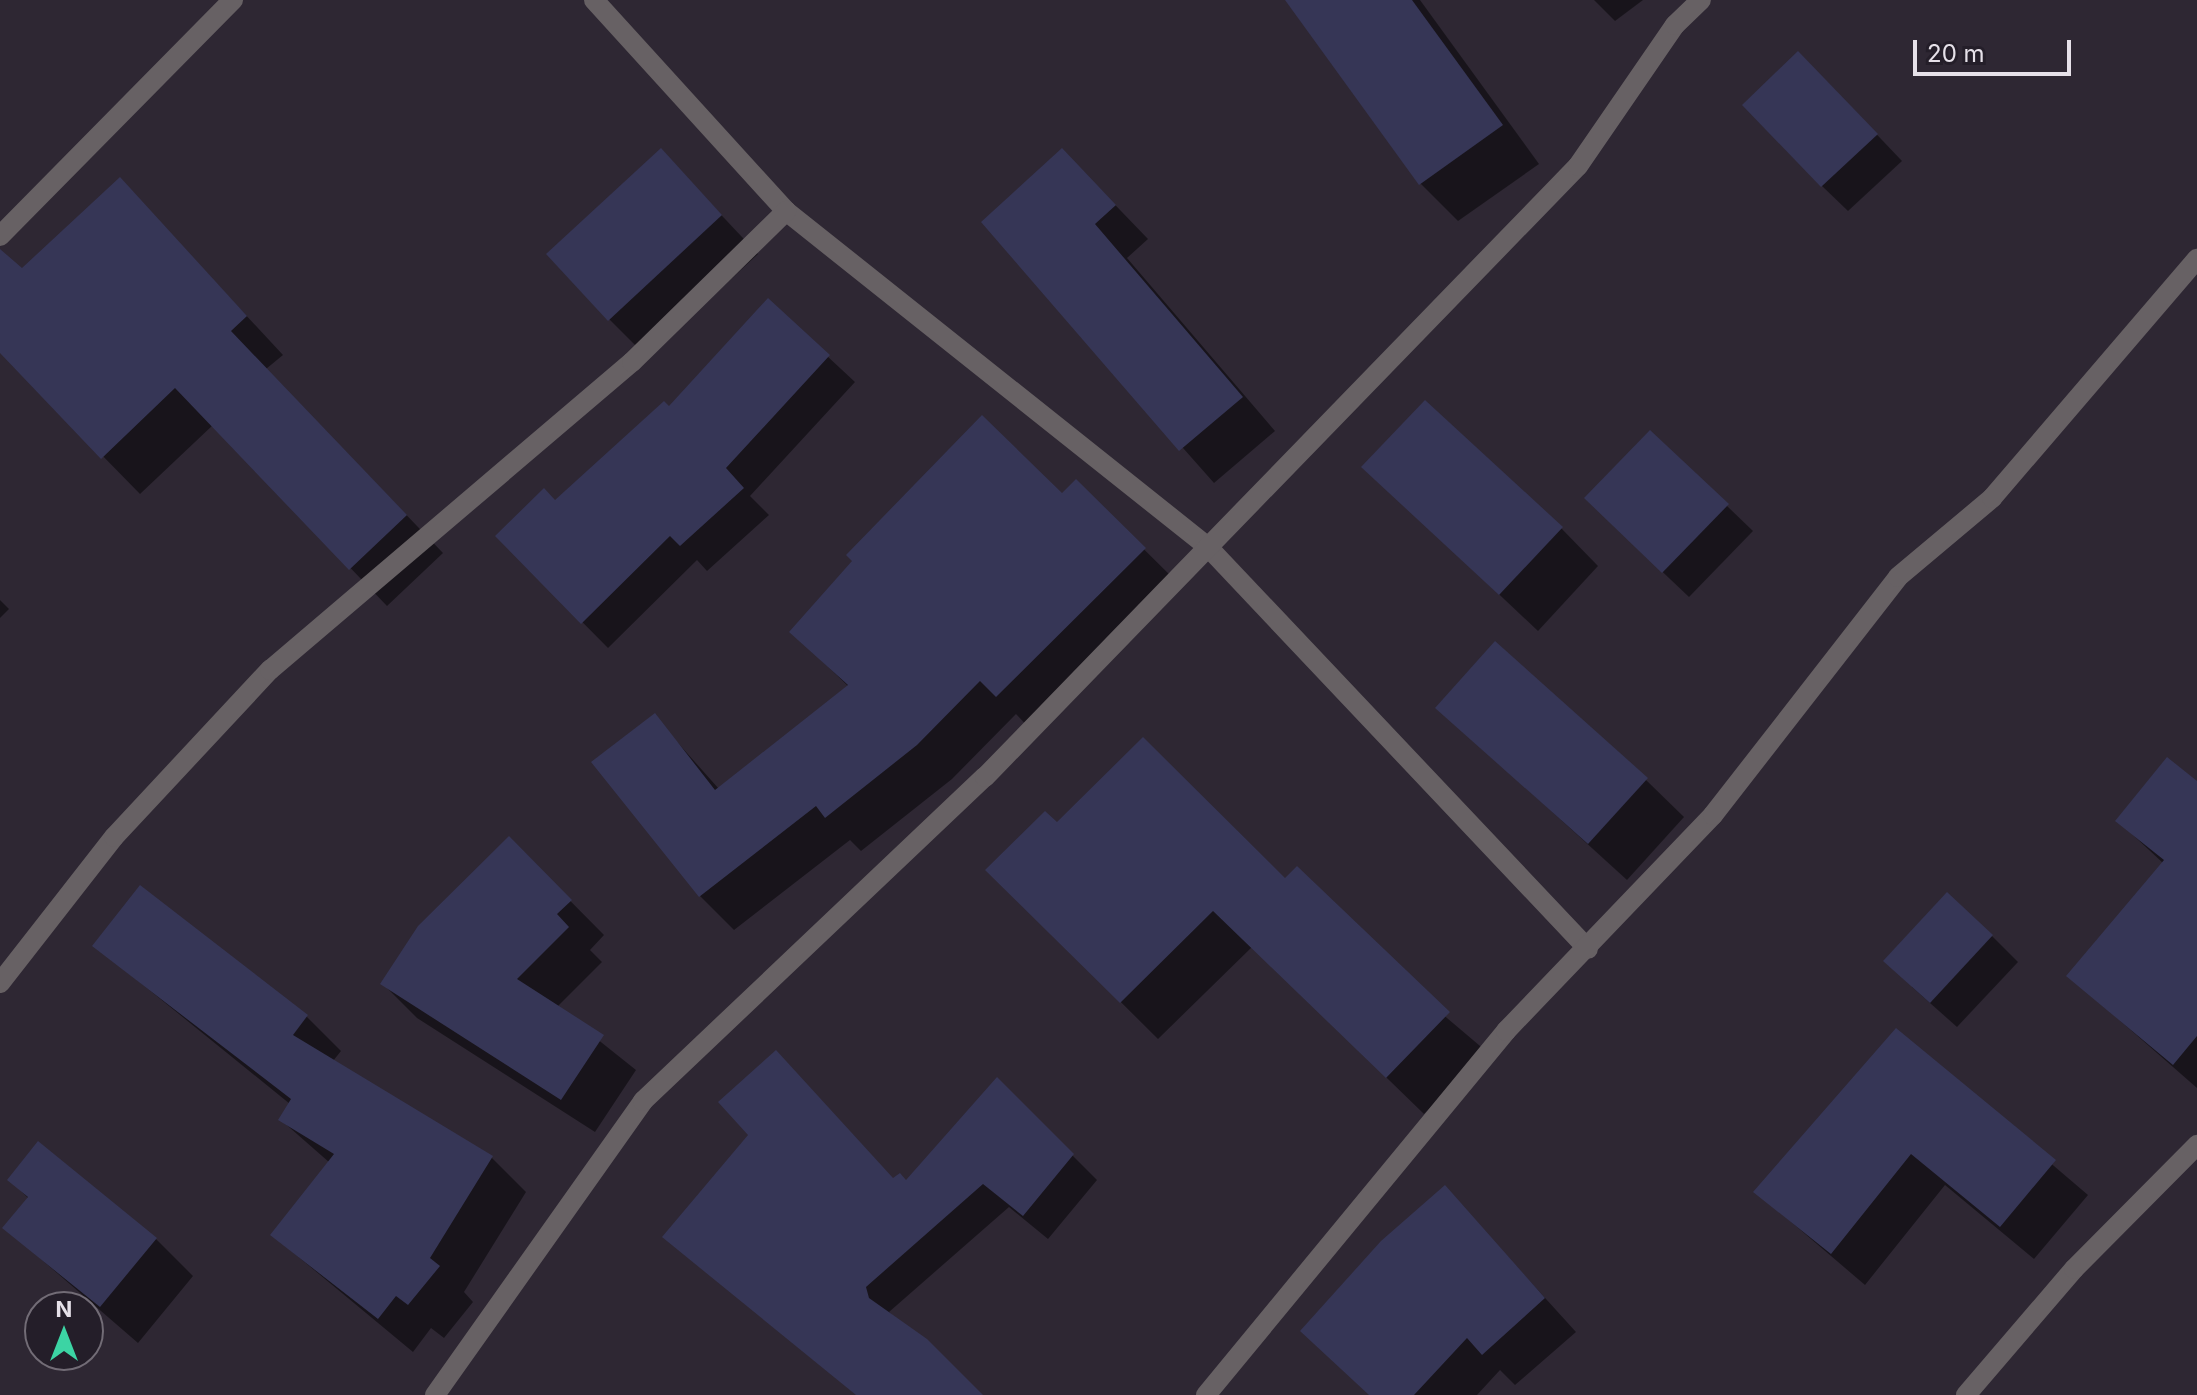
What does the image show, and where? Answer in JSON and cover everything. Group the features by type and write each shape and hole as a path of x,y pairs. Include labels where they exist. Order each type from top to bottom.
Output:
{"street":[{"path":"0,236 233,0"},
{"path":"594,0 786,211 1208,547 1588,949"},
{"path":"435,1395 643,1101 985,777 1578,166 1675,25 1701,0"},
{"path":"0,983 114,837 270,670 632,362 786,211"},
{"path":"1206,1395 1506,1031 1588,949 1713,815 1898,577 1992,498 2197,259"},
{"path":"1966,1395 2074,1269 2197,1145"}],"building":[{"path":"1285,0 1412,0 1503,125 1419,185"},
{"path":"1798,51 1878,134 1821,187 1742,105"},
{"path":"661,148 722,215 608,321 546,254"},
{"path":"1062,148 1116,205 1095,224 1243,397 1179,451 981,222"},
{"path":"120,177 247,316 231,331 407,515 349,570 175,388 101,459 0,353 0,249 22,268"},
{"path":"768,298 830,355 726,468 744,488 680,546 670,536 581,624 495,536 544,488 555,500 664,401 669,406"},
{"path":"1425,400 1563,527 1499,595 1361,467"},
{"path":"982,415 1062,493 1076,479 1146,548 996,697 980,681 917,745 825,818 816,806 699,897 591,762 655,713 715,790 848,685 789,632 852,561 846,555"},
{"path":"1650,430 1729,504 1662,573 1584,498"},
{"path":"1495,641 1648,778 1588,844 1435,708"},
{"path":"1143,737 1285,878 1297,866 1450,1012 1386,1078 1213,911 1120,1003 985,870 1045,811 1057,822"},
{"path":"2167,757 2197,781 2197,1036 2173,1065 2066,976 2164,860 2115,821"},
{"path":"509,836 572,900 557,914 569,927 517,979 604,1035 561,1100 380,984 418,926"},
{"path":"140,885 308,1015 293,1035 493,1156 430,1258 440,1266 408,1305 396,1296 378,1319 270,1235 334,1154 278,1120 291,1099 92,946"},
{"path":"1947,892 1993,935 1930,1003 1883,961"},
{"path":"1896,1028 2056,1160 2000,1227 1911,1154 1831,1254 1753,1192"},
{"path":"776,1050 893,1178 900,1173 906,1180 997,1077 1074,1154 1023,1216 983,1184 866,1287 869,1298 927,1339 983,1395 856,1395 662,1237 748,1135 718,1102"},
{"path":"38,1141 157,1238 104,1302 104,1291 80,1291 2,1228 28,1197 7,1180"},
{"path":"1445,1185 1545,1298 1482,1355 1467,1338 1414,1395 1369,1395 1300,1331 1381,1241"}]}
